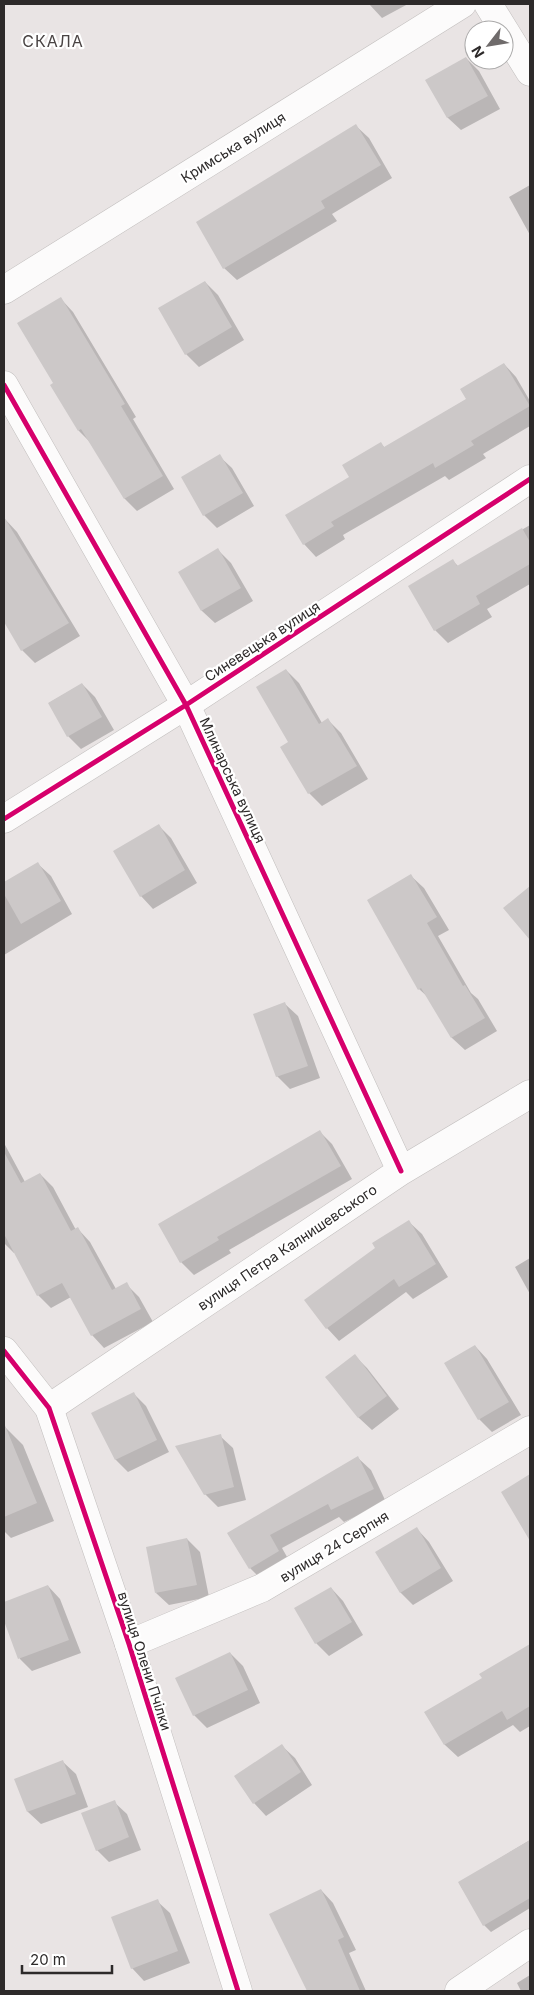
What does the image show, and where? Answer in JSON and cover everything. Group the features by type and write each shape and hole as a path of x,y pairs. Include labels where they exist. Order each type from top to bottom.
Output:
{"street":[{"name":"Кримська вулиця","path":"4,290 462,4"},
{"path":"488,4 530,72"},
{"name":"Млинарська вулиця","path":"4,385 186,705 401,1171"},
{"name":"Синевецька вулиця","path":"4,820 186,705 530,479"},
{"name":"вулиця Петра Калнишевського","path":"49,1408 401,1171 530,1094"},
{"name":"вулиця Олени Пчілки","path":"4,1351 49,1408 129,1644 238,1991"},
{"name":"вулиця 24 Серпня","path":"129,1644 262,1588 530,1430"},
{"path":"459,1991 530,1943"}],"building":[{"path":"464,58 464,70 473,70 488,96 447,118 425,80"},
{"path":"356,124 381,165 321,201 325,208 223,269 196,222"},
{"path":"205,281 232,327 185,355 158,308"},
{"path":"61,297 125,404 121,406 163,476 124,499 81,429 78,431 50,385 53,383 17,323"},
{"path":"504,363 530,406 471,441 474,445 435,468 433,463 331,522 334,526 303,545 285,515 349,477 342,465 381,442 384,447 466,399 460,389"},
{"path":"220,454 243,493 203,516 181,477"},
{"path":"4,517 69,623 21,651 4,622"},
{"path":"522,528 530,542 530,564 476,596 480,604 434,631 408,586 453,559 457,566"},
{"path":"218,548 241,588 201,611 178,572"},
{"path":"286,669 319,724 328,718 357,766 308,794 280,747 288,742 256,687"},
{"path":"82,683 102,717 67,737 48,703"},
{"path":"159,824 185,870 140,897 113,851"},
{"path":"38,862 61,901 21,924 4,894 4,882"},
{"path":"411,874 437,917 427,923 463,986 465,985 485,1018 451,1038 421,988 418,990 367,900"},
{"path":"530,886 530,940 503,908"},
{"path":"285,1002 308,1066 276,1077 253,1014"},
{"path":"320,1130 341,1166 217,1237 219,1240 180,1263 158,1224"},
{"path":"4,1152 21,1183 40,1173 71,1231 78,1227 112,1290 127,1282 141,1309 91,1336 62,1283 37,1296 4,1234"},
{"path":"409,1220 436,1264 399,1287 394,1279 326,1329 304,1300 375,1248 372,1243"},
{"path":"475,1345 509,1402 478,1420 444,1363"},
{"path":"355,1354 387,1396 358,1418 325,1377"},
{"path":"134,1392 157,1440 115,1460 91,1413"},
{"path":"4,1423 37,1503 4,1517"},
{"path":"221,1434 234,1487 204,1495 175,1446"},
{"path":"358,1456 374,1489 331,1510 328,1504 270,1535 279,1551 249,1569 227,1533"},
{"path":"530,1474 530,1541 501,1492"},
{"path":"417,1527 441,1568 400,1593 375,1552"},
{"path":"187,1538 197,1585 155,1593 146,1547"},
{"path":"48,1585 69,1640 18,1659 4,1621 4,1602"},
{"path":"331,1587 352,1622 315,1644 294,1608"},
{"path":"530,1644 530,1706 507,1720 502,1711 444,1745 424,1712 482,1678 479,1674"},
{"path":"230,1652 248,1690 193,1716 175,1678"},
{"path":"282,1744 301,1772 253,1804 234,1776"},
{"path":"63,1760 76,1794 27,1812 14,1779"},
{"path":"115,1800 129,1837 96,1851 81,1813"},
{"path":"530,1840 530,1898 483,1926 458,1882"},
{"path":"321,1889 344,1937 338,1940 360,1991 307,1991 269,1914"},
{"path":"158,1899 178,1951 131,1969 111,1917"}],"cycle path":[{"path":"4,385 186,705 401,1171"},
{"path":"4,819 186,705 530,479"},
{"path":"4,1351 49,1408 129,1644 238,1991"}],"district":[{"name":"СКАЛА","path":"53,41"}]}
